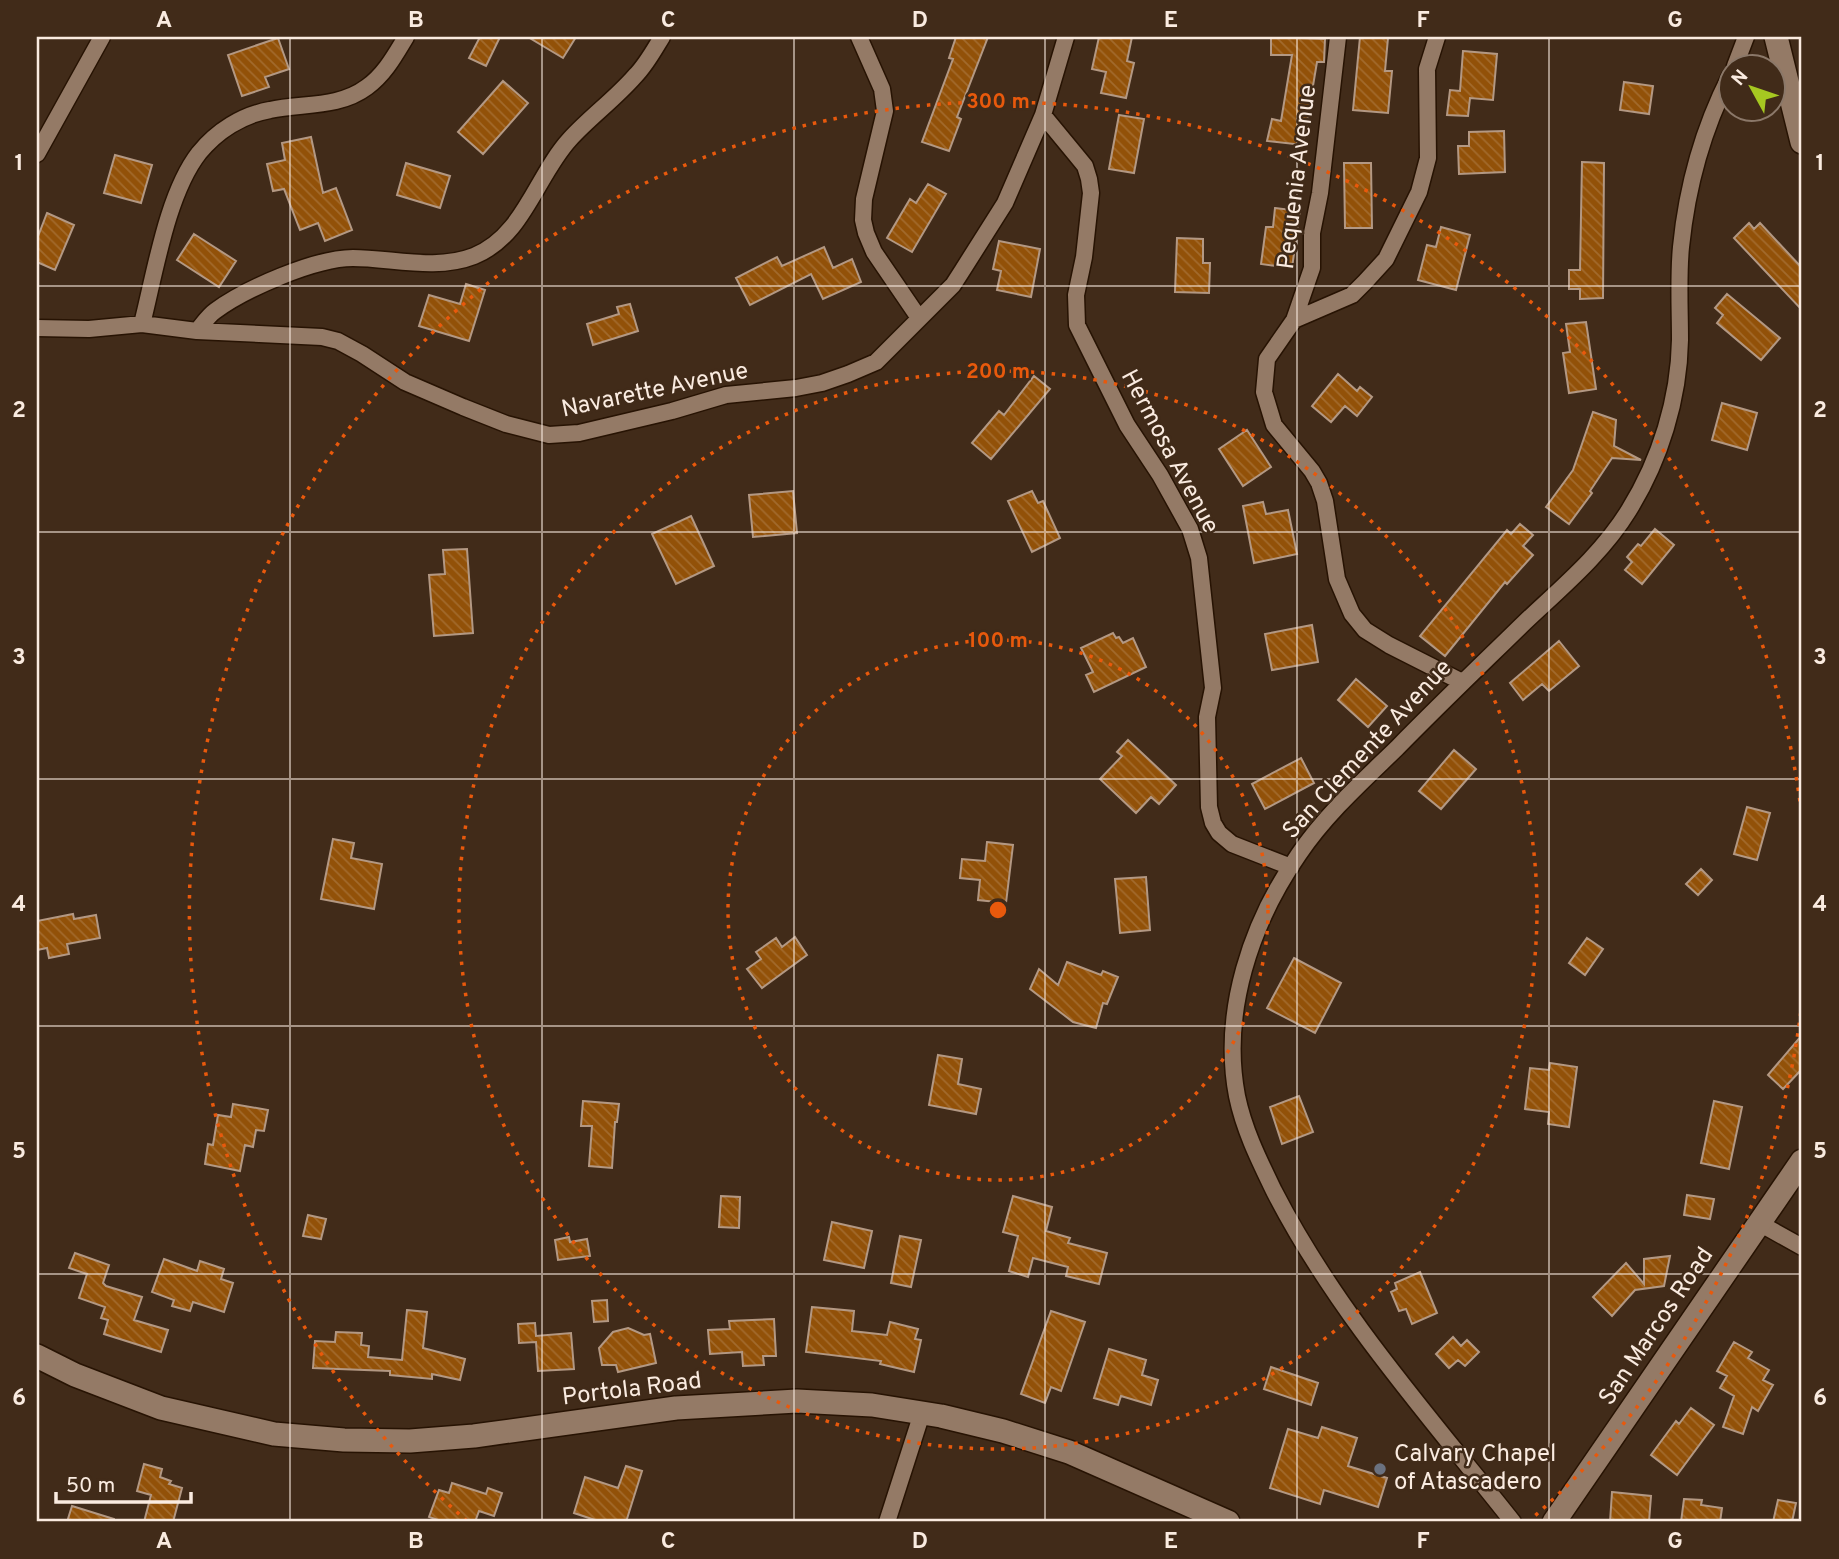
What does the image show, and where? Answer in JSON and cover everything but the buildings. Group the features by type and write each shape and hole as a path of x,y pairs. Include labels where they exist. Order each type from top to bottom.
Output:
{"street":[{"path":"37,154 102,37"},
{"path":"142,324 174,199 199,153 217,135 251,115 271,109 342,100 365,89 388,66 406,37"},
{"path":"197,331 214,312 243,295 311,265 351,258 413,263 457,261 491,247 508,233 559,153 636,75 662,37"},
{"path":"859,37 882,89 885,111 864,199 863,220 874,252 919,318"},
{"name":"Navarette Avenue","path":"37,328 89,329 142,324 197,331 306,335 338,341 405,382 506,424 549,435 579,433 673,411 726,395 822,383 876,362 953,285 998,214 1043,115 1066,37"},
{"name":"Pequenia Avenue","path":"1338,37 1320,193 1312,233 1312,268 1294,320 1267,359 1264,392 1274,425 1318,482 1325,501 1338,579 1352,614 1365,630 1389,645 1462,682"},
{"path":"1294,320 1352,295 1386,258 1414,203 1428,158 1427,69 1437,37"},
{"path":"1776,37 1802,142"},
{"name":"San Clemente Avenue","path":"1513,1522 1329,1285 1288,1217 1250,1139 1237,1095 1233,1050 1236,1004 1240,982 1270,901 1290,867 1320,826 1462,682 1594,557 1629,510 1655,458 1672,402 1677,373 1680,250 1686,209 1707,130 1716,110"},
{"name":"Hermosa Avenue","path":"1043,115 1085,166 1089,179 1091,193 1084,257 1076,295 1077,325 1127,425 1160,475 1190,529 1199,558 1213,688 1207,717 1209,807 1213,823 1219,833 1232,844 1290,867"},
{"name":"San Marcos Road","path":"1554,1522 1802,1161"},
{"path":"1759,1223 1802,1247"},
{"name":"Portola Road","path":"37,1356 75,1375 161,1408 274,1434 344,1440 410,1441 474,1436 676,1408 797,1402 872,1405 1003,1431 1069,1452 1228,1522"},
{"path":"887,1522 922,1413"}],"place":[{"name":"Calvary Chapel of Atascadero","path":"1380,1469"}]}
